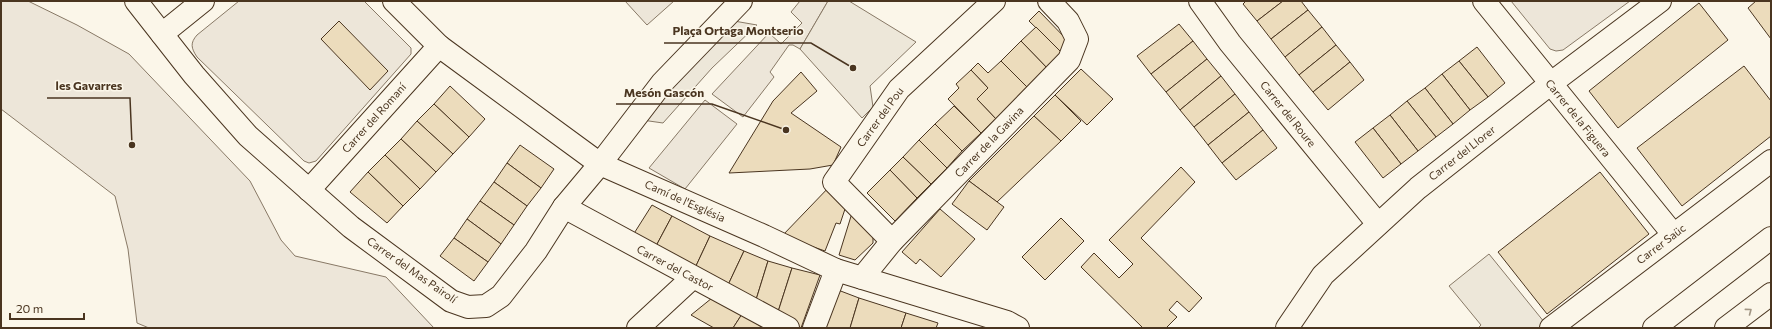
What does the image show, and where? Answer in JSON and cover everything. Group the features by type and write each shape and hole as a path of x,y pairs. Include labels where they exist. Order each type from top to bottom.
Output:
{"street":[{"name":"Carrer del Mas Pairolí","path":"136,1 194,75 248,136 351,227 451,301 468,308 486,306 501,296 536,251 564,207 600,164 662,83 741,1"},
{"path":"162,34 203,1"},
{"name":"Camí de l'Església","path":"394,1 438,46 600,164 764,236 836,270 1007,322 1018,328"},
{"name":"Carrer del Pou","path":"892,241 834,182 899,88 994,1"},
{"name":"Carrer de la Gavina","path":"862,278 892,241 1069,60 1077,38 1068,21 1049,1"},
{"name":"Carrer del Roure","path":"1200,1 1230,44 1378,224"},
{"name":"Carrer de la Figuera","path":"1484,1 1673,234"},
{"name":"Carrer del Llorer","path":"1287,328 1324,274 1418,188 1550,84 1660,1"},
{"name":"Carrer del Romaní","path":"309,190 438,46"},
{"name":"Carrer Saüc","path":"1551,328 1771,161"},
{"name":"Carrer del Castor","path":"564,207 692,278 788,328"},
{"path":"1654,328 1771,238"},
{"path":"814,328 836,270"},
{"path":"638,328 692,278"},
{"path":"1726,328 1771,294"}],"shaded area":[{"path":"1,1 28,1 77,25 129,54 250,181 281,240 295,256 386,277 434,328 149,328 137,323 128,249 115,196 1,109"},
{"path":"239,1 364,1 411,48 411,54 316,161 309,163 304,161 197,57 193,51 192,43 197,35"},
{"path":"625,1 674,1 647,25"},
{"path":"800,1 828,1 800,49 793,45 789,45 770,72 774,77 743,117 712,94 769,33 781,44 802,23 791,12"},
{"path":"828,1 849,1 916,42 870,86 873,107 862,118 800,49"},
{"path":"1511,1 1630,1 1563,50 1556,51 1550,49"},
{"path":"734,21 757,25 712,68 663,123 642,120"},
{"path":"705,100 737,124 685,189 649,168"},
{"path":"1489,254 1549,328 1478,328 1481,325 1449,286"}],"building":[{"path":"1246,1 1283,1 1257,21 1243,4"},
{"path":"1283,1 1301,1 1308,10 1271,39 1257,21"},
{"path":"1756,1 1771,1 1771,39 1748,8"},
{"path":"1699,3 1728,40 1618,128 1589,91"},
{"path":"1308,10 1322,27 1285,57 1271,39"},
{"path":"1039,11 1072,45 1063,54 1029,21"},
{"path":"339,21 388,71 370,90 321,39"},
{"path":"1179,24 1193,41 1151,74 1137,56"},
{"path":"1036,27 1063,54 1048,69 1021,41"},
{"path":"1322,27 1336,45 1299,75 1285,57"},
{"path":"1021,41 1048,69 1028,88 1001,61"},
{"path":"1193,41 1207,59 1166,92 1151,74"},
{"path":"1336,45 1350,62 1313,92 1299,75"},
{"path":"1477,47 1505,83 1488,97 1459,61"},
{"path":"1207,59 1221,76 1180,110 1166,92"},
{"path":"1001,61 1028,88 996,119 977,99 988,88 971,70 978,63 988,73"},
{"path":"1459,61 1488,97 1470,110 1442,74"},
{"path":"1350,62 1364,80 1328,110 1313,92"},
{"path":"1744,66 1771,101 1771,136 1682,206 1637,148"},
{"path":"1081,69 1113,99 1087,125 1055,95"},
{"path":"971,70 988,88 977,99 996,119 981,133 948,99 959,88 956,84"},
{"path":"801,72 817,91 791,113 841,147 833,165 810,169 729,173 773,101"},
{"path":"1442,74 1470,110 1453,124 1425,88"},
{"path":"1221,76 1235,94 1194,127 1180,110"},
{"path":"450,86 485,119 469,137 434,104"},
{"path":"1425,88 1453,124 1436,137 1407,101"},
{"path":"1235,94 1249,112 1208,145 1194,127"},
{"path":"1055,95 1081,121 1061,141 1034,116"},
{"path":"1407,101 1436,137 1418,151 1390,115"},
{"path":"434,104 469,137 453,154 417,121"},
{"path":"954,106 981,133 962,151 935,124"},
{"path":"1249,112 1263,130 1222,163 1208,145"},
{"path":"1390,115 1418,151 1401,164 1373,128"},
{"path":"1034,116 1061,141 997,202 969,181"},
{"path":"417,121 453,154 436,172 401,139"},
{"path":"935,124 962,151 947,168 919,140"},
{"path":"1373,128 1401,164 1383,178 1355,142"},
{"path":"1263,130 1277,148 1236,180 1222,163"},
{"path":"401,139 436,172 420,189 385,155"},
{"path":"919,140 947,168 931,184 903,157"},
{"path":"520,145 554,169 541,188 507,163"},
{"path":"385,155 420,189 403,206 368,172"},
{"path":"903,157 931,184 917,198 890,170"},
{"path":"507,163 541,188 527,206 494,182"},
{"path":"1181,167 1195,182 1141,238 1202,298 1189,312 1177,301 1169,310 1177,317 1166,328 1143,328 1081,267 1094,253 1119,278 1133,264 1109,240"},
{"path":"890,170 917,198 895,221 867,193"},
{"path":"368,172 403,206 387,223 350,192"},
{"path":"1600,172 1649,234 1547,314 1498,252"},
{"path":"969,181 1004,207 987,230 952,204"},
{"path":"494,182 527,206 514,225 480,201"},
{"path":"832,184 848,200 840,224 836,223 825,251 782,236"},
{"path":"480,201 514,225 501,244 467,219"},
{"path":"652,205 672,216 656,246 633,235"},
{"path":"940,209 975,239 941,277 920,259 916,264 902,252"},
{"path":"852,213 873,233 873,243 855,260 839,255"},
{"path":"672,216 710,236 695,268 656,246"},
{"path":"1061,218 1084,241 1045,280 1022,257"},
{"path":"467,219 501,244 488,262 454,238"},
{"path":"710,236 744,251 728,285 695,268"},
{"path":"454,238 488,262 474,281 440,256"},
{"path":"744,251 768,261 755,303 728,285"},
{"path":"768,261 792,268 777,315 755,303"},
{"path":"792,268 820,275 801,328 777,315"},
{"path":"838,290 859,298 850,328 825,328"},
{"path":"712,298 742,314 733,328 714,328 691,315"},
{"path":"859,298 906,313 901,328 850,328"},
{"path":"906,313 938,323 936,328 901,328"},
{"path":"742,314 763,328 733,328"}],"place":[{"name":"Plaça Ortaga Montserio","path":"853,68"},
{"name":"Mesón Gascón","path":"786,130"},
{"name":"les Gavarres","path":"132,145"}]}
